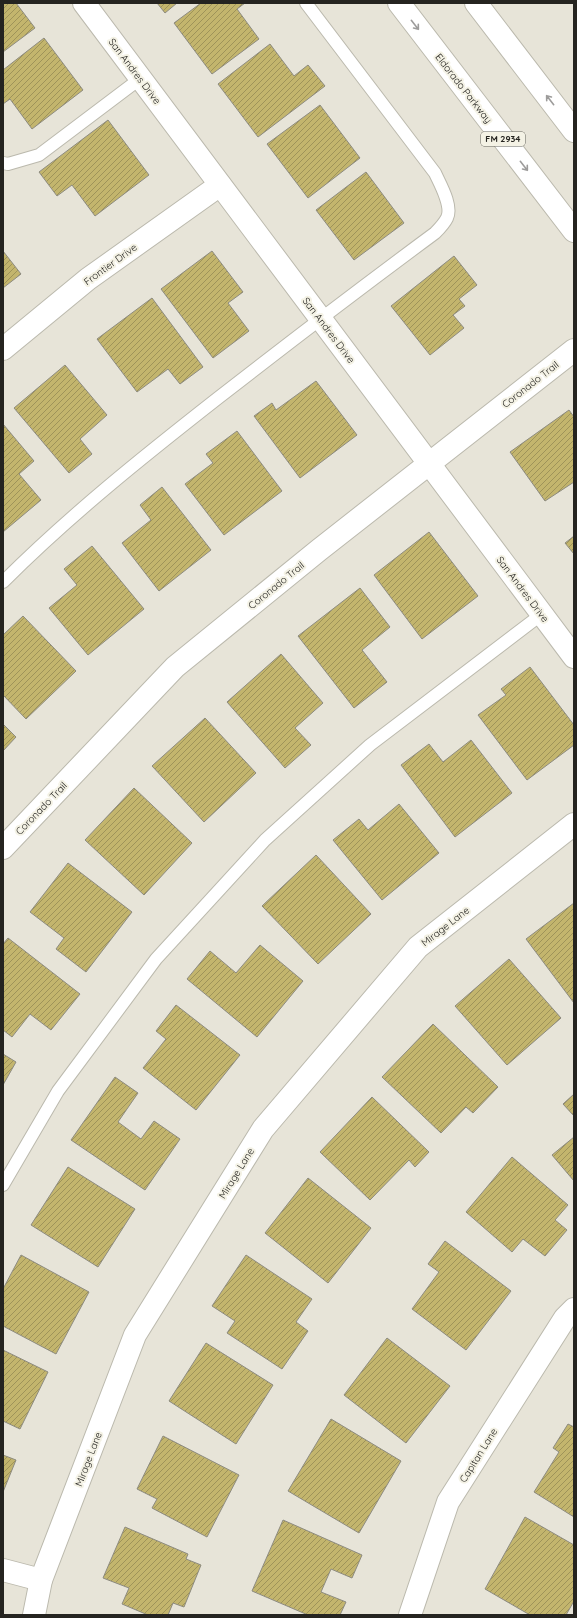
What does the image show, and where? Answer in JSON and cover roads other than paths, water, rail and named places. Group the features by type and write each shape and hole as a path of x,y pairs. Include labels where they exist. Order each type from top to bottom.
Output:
{"street":[{"name":"San Andres Drive","path":"84,3 574,657"},
{"name":"Eldorado Parkway","path":"399,3 574,231"},
{"path":"476,3 574,131"},
{"name":"Frontier Drive","path":"3,349 88,279 220,185"},
{"name":"Coronado Trail","path":"3,848 175,668 319,550 574,350"},
{"name":"Mirage Lane","path":"34,1615 41,1580 135,1335 263,1129 418,947 574,824"},
{"name":"Capitan Lane","path":"410,1615 448,1502 565,1318 574,1309"},
{"path":"3,1570 41,1580"}],"lane":[{"path":"3,582 41,544 145,454 320,318 435,234 448,217 448,203 435,173 306,3"},
{"path":"3,163 8,164 39,154 141,78"},
{"path":"3,1185 58,1091 156,959 265,840 370,745 542,614"}]}
